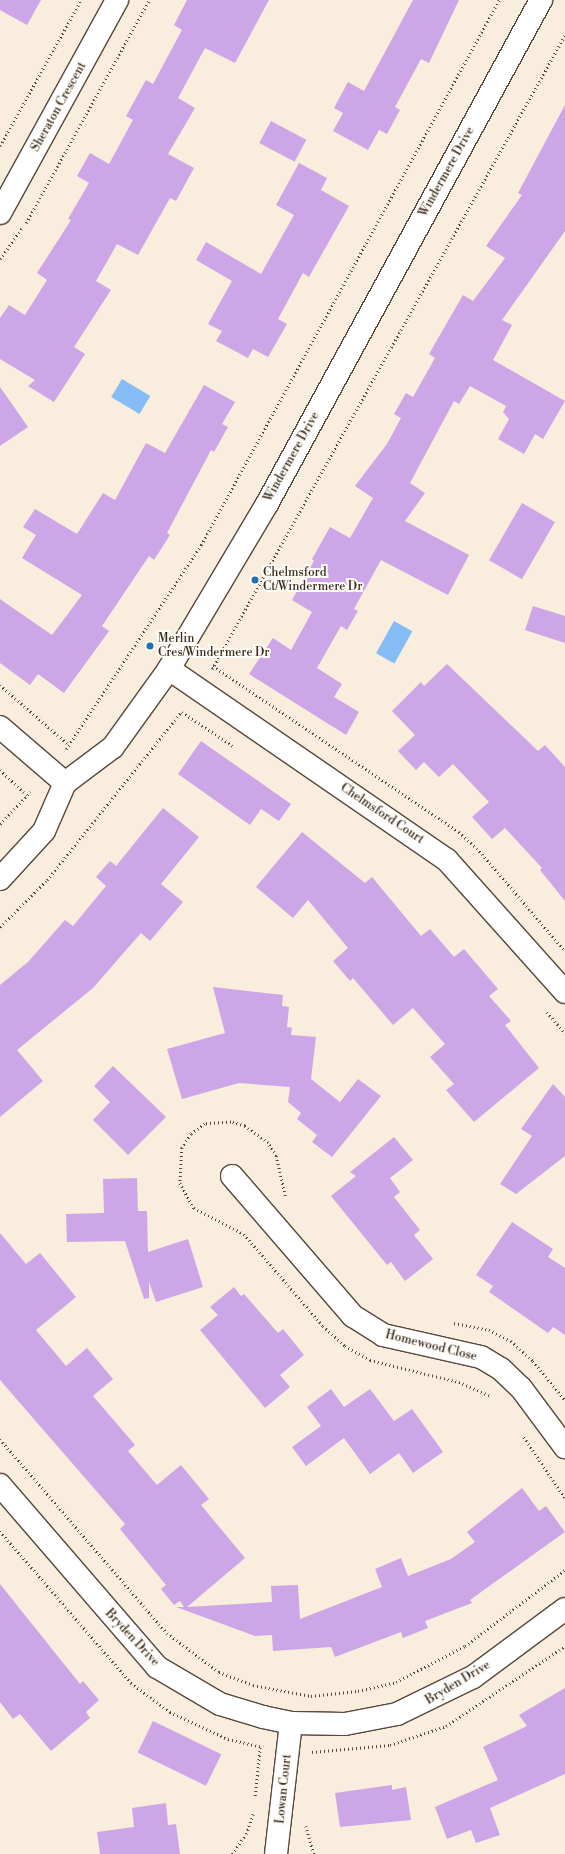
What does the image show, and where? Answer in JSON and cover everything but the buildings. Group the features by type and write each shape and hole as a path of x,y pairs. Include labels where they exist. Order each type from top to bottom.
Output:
{"street":[{"name":"Sheraton Crescent","path":"0,213 117,0"},
{"name":"Windermere Drive","path":"0,879 44,831 65,783 113,747 169,669 267,504 541,0"},
{"name":"Chelmsford Court","path":"169,669 447,860 565,992"},
{"path":"0,727 65,783"},
{"name":"Homewood Close","path":"232,1176 353,1316 383,1335 474,1356 501,1369 521,1388 565,1447"},
{"name":"Bryden Drive","path":"0,1485 157,1667 220,1704 291,1723 345,1724 397,1714 423,1704 473,1677 565,1609"},
{"name":"Lowan Court","path":"276,1854 291,1723"}],"path":[{"path":"0,146 81,0"},
{"path":"0,259 40,200 149,0"},
{"path":"65,751 201,545 499,0"},
{"path":"210,672 565,35"},
{"path":"0,685 69,745"},
{"path":"0,927 47,880 185,707"},
{"path":"182,712 235,747"},
{"path":"0,770 27,795"},
{"path":"0,824 30,792"},
{"path":"544,1008 565,1033"},
{"path":"0,1439 167,1633 219,1672 253,1685 311,1696 358,1691 396,1682 458,1650 565,1570"},
{"path":"232,1854 251,1824 260,1747"},
{"path":"314,1752 314,1759"},
{"path":"307,1817 307,1837 314,1854"}],"water":[{"path":"122,379 150,396 139,414 111,397"},
{"path":"394,621 412,631 394,664 376,653"}],"place":[{"name":"Chelmsford Ct/Windermere Dr","path":"255,580"},
{"name":"Merlin Cres/Windermere Dr","path":"150,646"}]}
